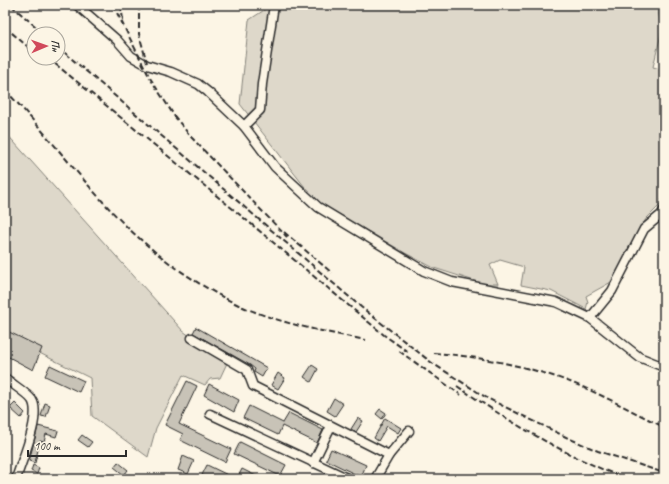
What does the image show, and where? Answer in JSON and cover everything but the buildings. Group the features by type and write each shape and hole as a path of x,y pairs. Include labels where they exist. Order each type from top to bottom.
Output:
{"street":[{"path":"77,5 117,40 132,56 147,65 171,72 198,84 244,126 275,167 318,207 424,271 452,282 556,302 590,318 639,357 664,367"},
{"path":"244,126 260,110 262,84 274,5"},
{"path":"590,318 612,291 644,229 663,213"},
{"path":"192,338 247,370 253,386 389,456"},
{"path":"5,378 31,400 35,408 34,420 16,479"},
{"path":"210,414 258,435 313,463 349,479"},
{"path":"313,463 331,426"},
{"path":"375,479 389,456 409,431"}],"shaded area":[{"path":"272,5 664,5 664,9 658,11 662,30 653,67 664,70 664,193 661,204 646,219 613,281 586,296 588,302 586,309 551,291 521,285 524,267 500,260 490,265 498,284 484,284 434,268 405,253 315,200 240,104 249,20"},
{"path":"5,132 183,331 227,363 220,378 210,379 205,385 183,375 156,428 148,457 92,416 90,378 5,336"}],"railway":[{"path":"11,5 35,26"},
{"path":"113,5 150,78 175,117 192,138 287,237"},
{"path":"121,5 123,20"},
{"path":"139,5 139,34 147,63"},
{"path":"5,27 26,45"},
{"path":"66,54 361,307 432,363 487,398 568,438 598,451 664,473"},
{"path":"58,66 384,335 408,352"},
{"path":"5,90 36,123 110,210 166,261 212,291 258,313 304,327 366,340"},
{"path":"284,232 332,273"},
{"path":"399,351 461,395"},
{"path":"434,353 496,361 556,377 597,394 664,427"},
{"path":"457,386 497,413 539,438 583,460 627,479"}]}
